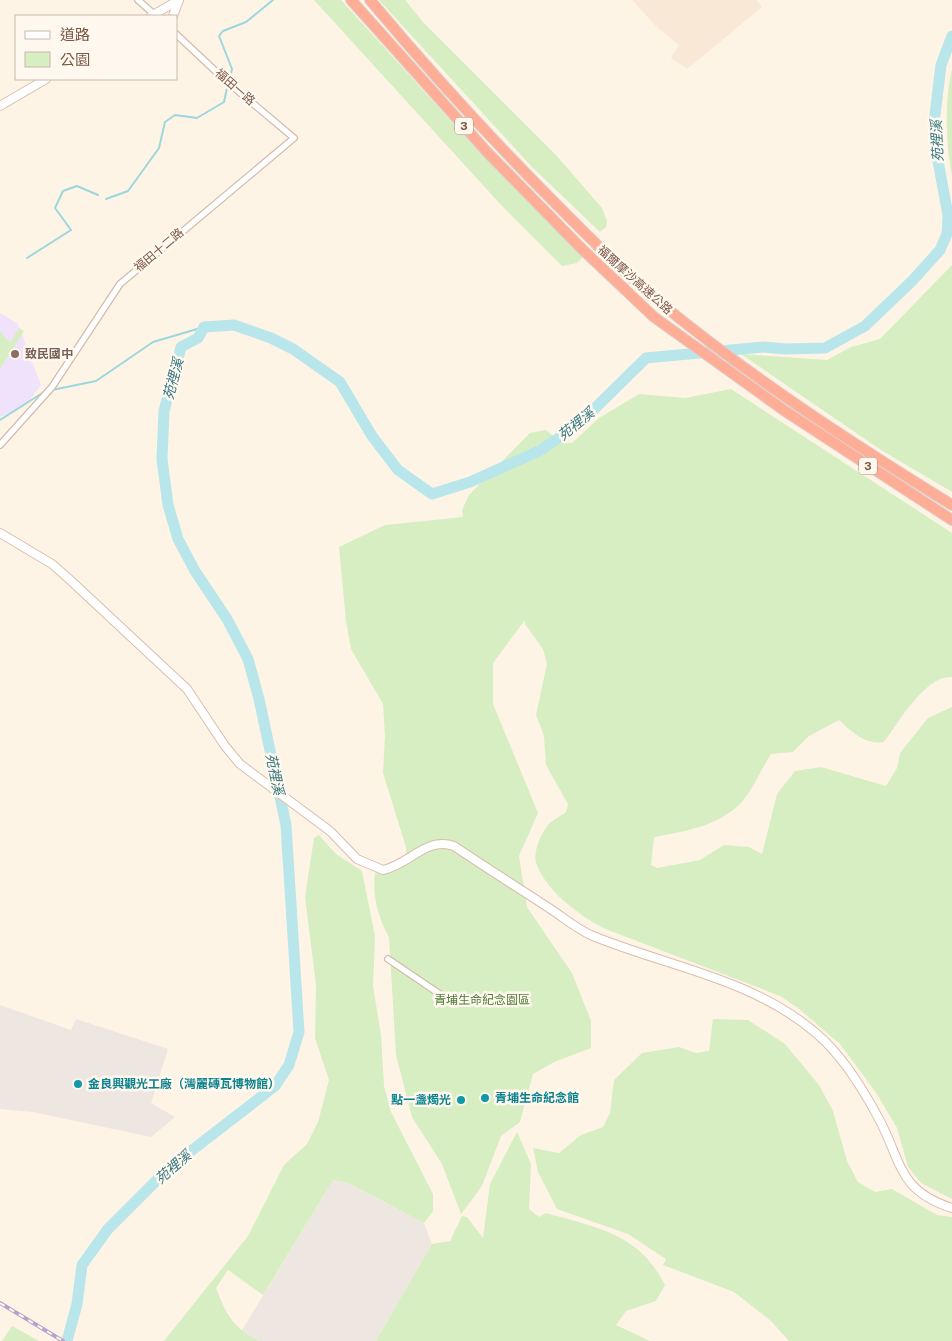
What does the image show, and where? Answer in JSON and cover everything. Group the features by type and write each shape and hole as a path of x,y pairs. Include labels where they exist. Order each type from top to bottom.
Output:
{"highway":[{"name":"福爾摩沙高速公路","path":"351,0 487,152 581,248 654,317 784,410 952,520"},
{"name":"福爾摩沙高速公路","path":"370,0 497,145 589,238 657,299 713,345 791,401 871,455 952,505"}],"main road":[{"path":"155,15 179,0"},
{"path":"173,15 179,0"},
{"path":"0,106 44,80"},
{"path":"0,533 52,564 187,689 225,746 240,764 330,831 357,859 383,870 391,869 426,847 446,843 454,846 591,936 736,986 778,1004 825,1040 841,1059 880,1120 898,1165 913,1186 932,1201 952,1208"}],"street":[{"path":"138,0 152,15"},
{"name":"福田一路","path":"178,36 225,80 294,138"},
{"name":"福田十二路","path":"0,446 52,388 120,284 294,138"},
{"path":"388,959 450,1001"}],"shaded area":[{"path":"632,0 756,0 762,7 687,69 671,58 679,45 659,29"},
{"name":"致民國中","path":"0,313 18,324 41,385 25,406 0,417"},
{"name":"金良興觀光工廠（灣麗磚瓦博物館）","path":"0,1005 71,1030 76,1019 168,1049 151,1103 175,1117 151,1137 33,1112 0,1109"},
{"path":"333,1180 347,1183 424,1223 432,1244 376,1341 259,1341 241,1332"}],"green space":[{"path":"314,0 341,0 481,154 584,256 577,263 562,266 502,206"},
{"path":"379,0 405,0 424,23 556,155 602,208 607,221 606,227 600,232 532,167"},
{"path":"952,70 952,176 948,151 947,123 949,82"},
{"path":"952,265 952,492 881,450 741,354 827,360 851,347 880,339"},
{"path":"19,328 24,331 0,369 0,331 10,343"},
{"name":"青埔生命紀念園區","path":"731,389 952,533 952,677 942,678 923,691 905,712 884,742 865,740 839,720 809,736 793,752 771,754 748,793 731,812 700,827 654,837 651,865 657,868 700,860 724,845 749,847 762,854 777,794 795,771 821,767 886,786 897,768 900,753 928,718 952,707 952,1199 921,1183 908,1167 897,1128 877,1094 840,1044 798,1008 780,996 603,928 565,902 548,885 537,865 536,850 545,829 552,821 566,812 568,804 546,765 544,736 536,715 547,664 543,649 525,624 525,620 493,663 493,704 538,813 519,856 527,907 572,973 591,1021 591,1048 554,1062 533,1074 520,1122 501,1136 482,1186 461,1214 442,1164 412,1117 396,1055 389,937 377,906 374,881 375,873 390,873 407,864 406,847 383,773 385,736 383,704 351,649 346,621 339,547 385,525 463,517 462,510 469,495 530,433 546,430 562,443 572,443 599,418 639,394 685,398"},
{"path":"319,835 336,854 362,871 375,936 373,986 381,1035 384,1086 391,1112 433,1194 433,1211 424,1223 348,1183 333,1180 263,1295 228,1270 216,1288 227,1313 243,1331 259,1341 164,1341 248,1236 284,1165 307,1144 318,1122 329,1080 315,1038 316,985 305,897 314,838"},
{"path":"713,1019 748,1020 785,1044 819,1085 833,1111 847,1161 858,1182 875,1192 892,1189 937,1215 952,1217 952,1341 789,1341 771,1321 734,1292 663,1265 666,1259 628,1234 557,1209 538,1172 533,1148 559,1153 581,1135 603,1127 610,1113 614,1080 642,1053 679,1047 696,1053 709,1051"},
{"path":"517,1132 531,1164 529,1209 539,1217 546,1213 615,1235 643,1254 655,1268 665,1285 656,1301 626,1311 616,1325 650,1341 376,1341 432,1244 450,1241 462,1216 467,1217 483,1238 490,1184"},
{"path":"12,1326 39,1341 2,1341"}],"waterway":[{"path":"230,77 232,69 219,36 223,31 246,22 273,0"},
{"name":"苑裡溪","path":"67,1341 77,1304 82,1265 108,1229 169,1168 275,1086 289,1065 299,1032 286,825 259,699 248,659 227,619 195,571 178,539 168,505 162,459 164,411 181,347 198,338 204,327 234,325 271,338 293,349 340,382 372,436 398,470 432,494 470,482 539,451 577,426 646,358 763,347 786,349 825,348 865,326 913,280 940,250 947,234 948,215 938,161 934,123 941,65 952,36"},
{"path":"106,199 128,191 159,148 165,122 175,115 197,118 224,102 227,88"},
{"path":"27,258 71,230 55,208 63,191 77,186 98,195"},
{"path":"52,390 96,381 153,342 204,327"},
{"path":"0,420 44,392"}],"railway":[{"path":"0,1303 63,1341"}],"place":[{"name":"致民國中","path":"15,354"},
{"name":"金良興觀光工廠（灣麗磚瓦博物館）","path":"78,1084"},
{"name":"青埔生命紀念館","path":"485,1098"},
{"name":"點一盞燭光","path":"461,1100"}]}
